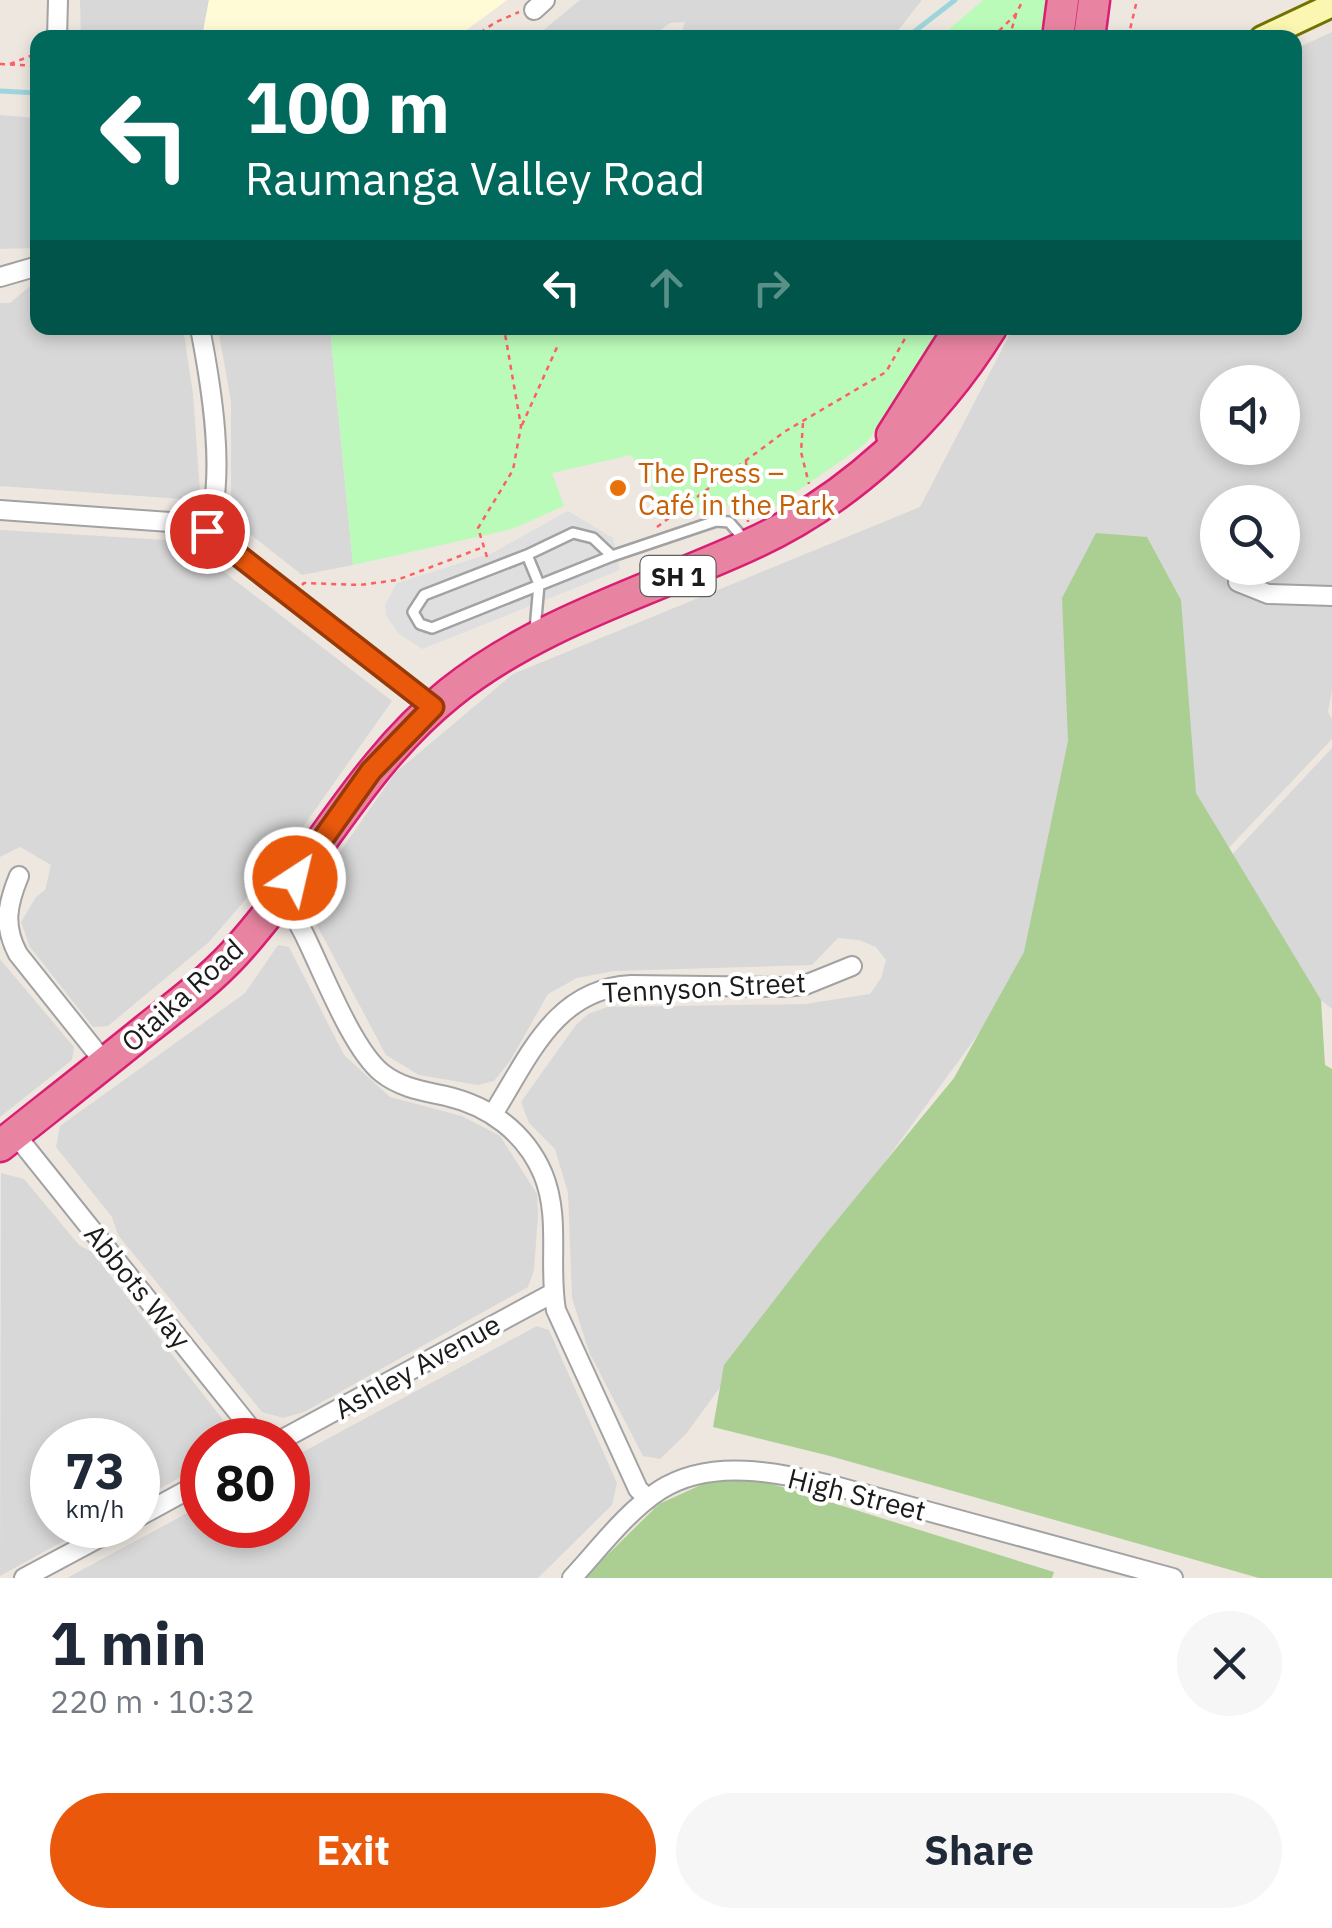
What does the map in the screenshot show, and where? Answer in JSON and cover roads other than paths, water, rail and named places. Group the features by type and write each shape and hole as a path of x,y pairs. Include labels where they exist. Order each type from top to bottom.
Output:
{"highway":[{"path":"1059,30 1063,0"},
{"name":"Otaika Road","path":"878,460 908,405 955,335"},
{"name":"Otaika Road","path":"7,1140 199,987 232,956 276,904 371,771 433,707 492,661 534,636 750,545 816,508 878,460 942,398 986,335"}],"main road":[{"path":"1279,30 1332,5"}],"street":[{"path":"58,0 58,30"},
{"path":"0,277 30,268"},
{"path":"201,335 213,408 215,510 207,531"},
{"path":"0,510 170,522 207,531 433,707"},
{"path":"1246,585 1268,594 1332,596"},
{"path":"20,876 9,900 10,939 105,1063"},
{"path":"276,904 296,920 364,1053 380,1071 407,1087 468,1102 493,1114 529,1150 547,1186 554,1214 553,1293 567,1337 638,1488 648,1500"},
{"name":"Tennyson Street","path":"493,1114 548,1029 585,994 631,985 795,986 852,966"},
{"name":"Abbots Way","path":"7,1140 241,1418"},
{"name":"Ashley Avenue","path":"310,1424 553,1293"},
{"name":"High Street","path":"572,1578 662,1488 696,1476 738,1470 835,1486 1173,1578"},
{"path":"24,1578 80,1548"}],"lane":[{"path":"612,556 593,538 573,533 527,556 424,595 414,605 414,618 432,628 612,556 716,521 735,526 750,545"},
{"path":"527,556 539,584 534,636"}],"waterway":[{"path":"916,30 955,0"},
{"path":"0,91 30,93"}],"place":[{"name":"The Press – Café in the Park","path":"618,488"}]}
